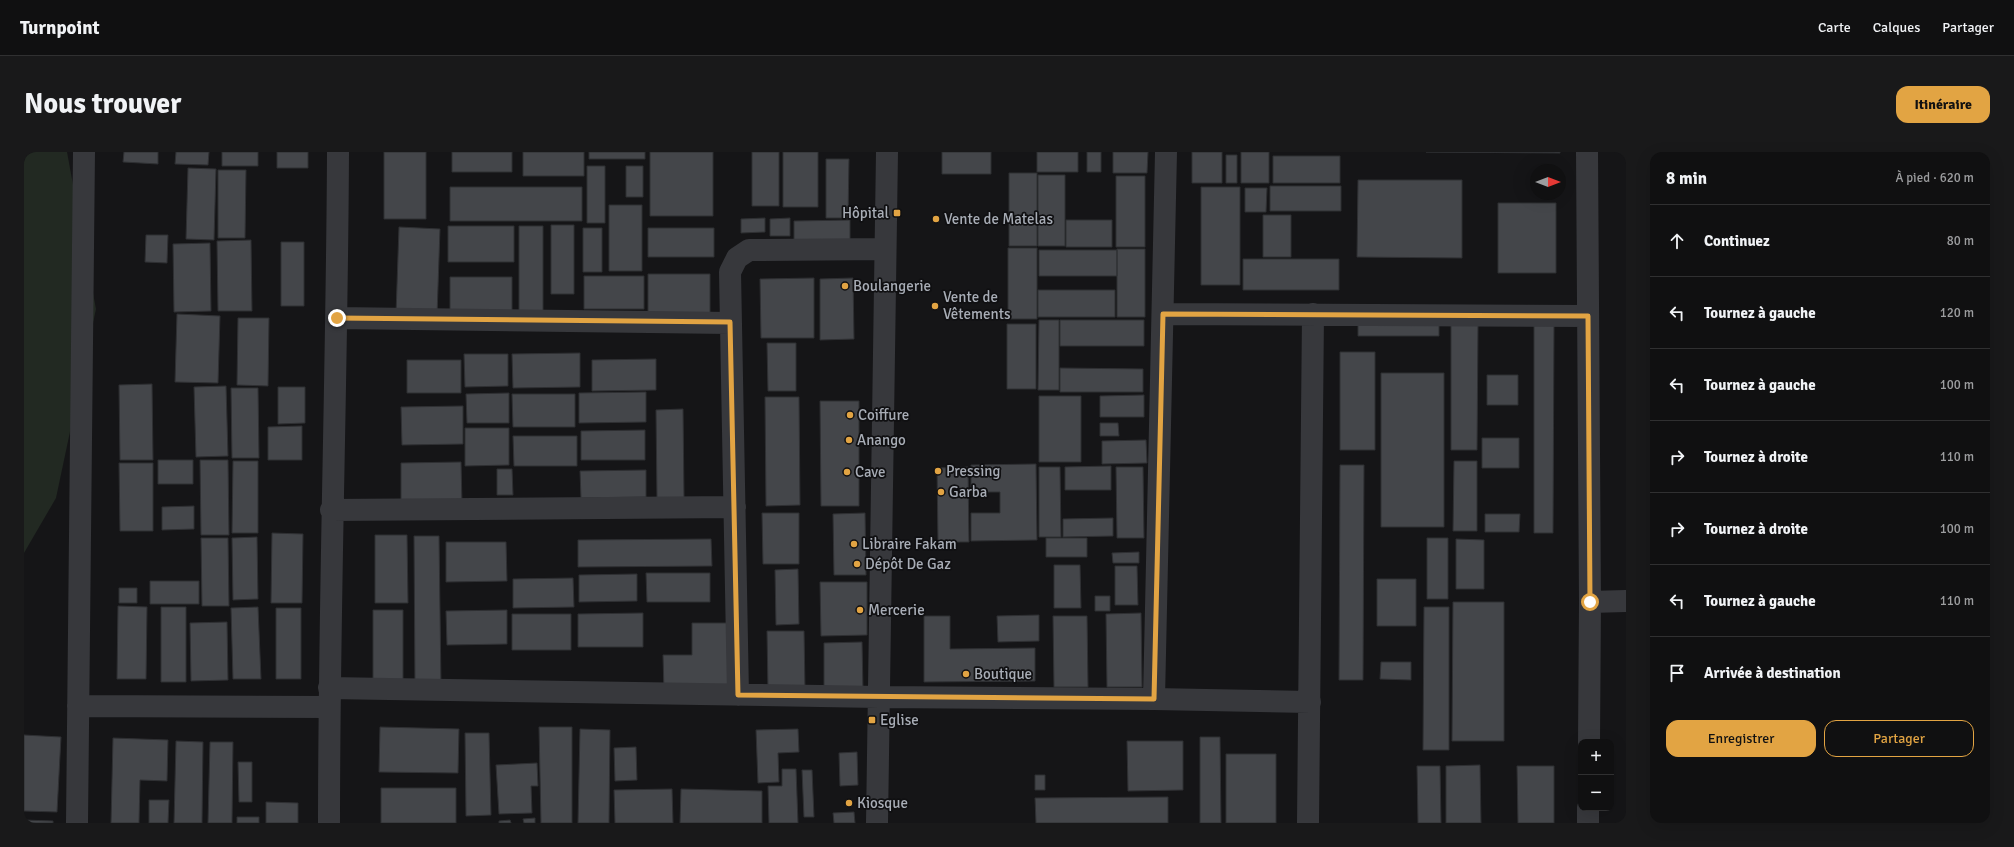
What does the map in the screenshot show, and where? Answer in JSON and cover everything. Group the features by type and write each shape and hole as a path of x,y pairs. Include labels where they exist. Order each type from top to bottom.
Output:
{"street":[{"path":"77,823 84,152"},
{"path":"329,823 331,510 337,318 338,152"},
{"path":"878,823 887,152"},
{"path":"1154,699 1166,152"},
{"path":"1587,152 1590,602 1589,739"},
{"path":"738,695 730,272 737,258 749,250 885,249"},
{"path":"1163,314 1588,316"},
{"path":"1308,823 1312,314"},
{"path":"337,318 730,322"},
{"path":"331,510 735,508"},
{"path":"1590,602 1626,601"},
{"path":"78,706 329,697 738,695 1310,702"},
{"path":"1588,811 1588,823"}],"shaded area":[{"path":"24,152 67,152 96,309 56,498 24,553"}],"building":[{"path":"124,152 158,152 158,164 123,162"},
{"path":"176,152 209,152 208,165 175,164"},
{"path":"222,152 258,152 258,166 222,166"},
{"path":"277,152 308,152 308,168 277,168"},
{"path":"384,152 426,152 426,219 384,219"},
{"path":"452,152 512,152 512,172 452,172"},
{"path":"523,152 584,152 584,176 523,176"},
{"path":"589,152 645,152 645,159 589,159"},
{"path":"650,152 713,152 713,216 650,216"},
{"path":"752,152 779,152 779,206 752,206"},
{"path":"783,152 818,152 818,207 783,207"},
{"path":"942,152 991,152 991,174 942,174"},
{"path":"1037,152 1078,152 1078,172 1037,172"},
{"path":"1087,152 1101,152 1101,172 1087,172"},
{"path":"1113,152 1148,152 1147,173 1113,173"},
{"path":"1192,152 1222,152 1222,183 1192,183"},
{"path":"1241,152 1269,152 1269,183 1241,183"},
{"path":"1426,152 1560,152 1560,153"},
{"path":"1226,155 1237,155 1237,183 1226,183"},
{"path":"1273,156 1340,156 1340,183 1273,183"},
{"path":"826,159 849,159 848,218 826,218"},
{"path":"587,166 605,166 605,223 587,223"},
{"path":"626,166 643,166 643,197 626,197"},
{"path":"188,168 216,169 214,240 186,239"},
{"path":"218,170 246,170 245,238 218,238"},
{"path":"1009,173 1037,173 1037,246 1009,246"},
{"path":"1038,175 1065,175 1065,246 1038,246"},
{"path":"1116,176 1145,176 1145,247 1116,247"},
{"path":"1358,180 1462,180 1462,258 1357,257"},
{"path":"1270,186 1341,186 1341,211 1270,211"},
{"path":"450,187 582,187 582,221 450,221"},
{"path":"1201,187 1240,187 1240,285 1201,285"},
{"path":"1245,188 1267,188 1266,212 1245,212"},
{"path":"1498,203 1556,203 1556,273 1498,273"},
{"path":"609,205 642,205 642,271 609,271"},
{"path":"1263,215 1291,215 1291,257 1263,257"},
{"path":"765,218 765,232 741,233 741,219"},
{"path":"790,218 790,236 770,236 770,219"},
{"path":"850,220 850,244 794,244 794,221"},
{"path":"1066,220 1112,220 1112,247 1066,247"},
{"path":"551,225 574,225 574,294 551,294"},
{"path":"448,226 514,226 514,262 448,262"},
{"path":"519,226 543,226 543,315 519,315"},
{"path":"399,227 440,229 437,316 396,314"},
{"path":"583,228 602,228 602,272 583,272"},
{"path":"648,228 714,228 714,257 648,257"},
{"path":"146,235 168,235 167,263 145,262"},
{"path":"251,240 252,311 218,311 217,241"},
{"path":"281,242 304,242 304,306 281,306"},
{"path":"210,243 211,311 174,312 173,244"},
{"path":"1008,248 1037,248 1037,319 1008,319"},
{"path":"1117,249 1145,249 1145,317 1117,317"},
{"path":"1039,250 1117,250 1117,276 1039,276"},
{"path":"1243,259 1339,259 1339,290 1243,290"},
{"path":"648,274 710,274 710,317 648,317"},
{"path":"584,276 644,276 644,309 584,309"},
{"path":"450,277 512,277 512,313 450,313"},
{"path":"814,278 814,338 761,338 760,279"},
{"path":"853,278 854,339 820,340 820,279"},
{"path":"1038,290 1115,290 1115,317 1038,317"},
{"path":"177,314 220,316 218,383 175,382"},
{"path":"238,318 269,318 268,386 237,385"},
{"path":"1039,320 1059,320 1059,390 1038,390"},
{"path":"1060,320 1144,320 1144,346 1060,346"},
{"path":"1358,320 1439,320 1439,336 1358,336"},
{"path":"1451,323 1478,324 1477,450 1451,450"},
{"path":"1007,324 1036,324 1036,389 1007,389"},
{"path":"1534,325 1554,325 1553,533 1534,533"},
{"path":"767,343 796,343 796,391 768,391"},
{"path":"1340,352 1375,352 1375,450 1340,450"},
{"path":"580,353 580,387 513,388 512,354"},
{"path":"464,354 508,354 508,386 465,387"},
{"path":"656,359 656,390 592,391 592,360"},
{"path":"407,360 461,360 461,393 407,393"},
{"path":"1060,368 1143,369 1143,392 1060,392"},
{"path":"1381,373 1444,373 1444,527 1381,527"},
{"path":"1487,375 1518,375 1518,405 1487,405"},
{"path":"152,384 153,460 120,460 119,385"},
{"path":"226,386 228,456 196,457 194,387"},
{"path":"278,387 305,387 305,423 278,424"},
{"path":"231,388 258,388 259,458 232,458"},
{"path":"646,392 646,422 579,423 579,393"},
{"path":"509,393 509,423 467,423 466,394"},
{"path":"512,394 575,394 575,427 513,427"},
{"path":"1144,395 1144,417 1100,417 1100,396"},
{"path":"1039,396 1081,396 1081,462 1039,462"},
{"path":"765,397 799,397 800,505 766,506"},
{"path":"820,401 859,401 859,506 821,506"},
{"path":"463,406 463,444 402,445 401,407"},
{"path":"683,409 684,498 657,498 656,410"},
{"path":"1100,423 1118,423 1119,436 1100,436"},
{"path":"302,426 302,460 268,460 268,427"},
{"path":"465,428 509,428 509,465 465,466"},
{"path":"645,430 645,460 581,460 581,431"},
{"path":"513,436 577,436 577,466 514,466"},
{"path":"1482,438 1519,438 1519,468 1482,468"},
{"path":"1146,440 1147,463 1102,464 1102,441"},
{"path":"158,460 193,460 193,484 158,484"},
{"path":"200,460 228,460 229,535 201,535"},
{"path":"233,461 258,461 258,533 232,533"},
{"path":"1454,461 1477,461 1477,531 1453,531"},
{"path":"461,462 462,505 401,505 401,463"},
{"path":"119,463 153,463 153,531 120,531"},
{"path":"1036,464 1037,540 971,541 971,513 1000,513 1000,492 971,492 971,465"},
{"path":"1340,465 1364,465 1363,680 1339,680"},
{"path":"1111,466 1111,490 1065,490 1065,467"},
{"path":"968,467 969,542 938,542 937,468"},
{"path":"1039,467 1060,467 1061,537 1039,537"},
{"path":"1116,467 1143,467 1144,538 1117,538"},
{"path":"497,469 512,469 513,495 497,495"},
{"path":"646,470 646,497 581,498 580,471"},
{"path":"194,506 194,529 162,530 162,507"},
{"path":"762,513 799,513 799,564 763,564"},
{"path":"865,513 866,575 834,575 833,514"},
{"path":"1485,514 1520,514 1519,532 1485,532"},
{"path":"1113,518 1113,536 1063,537 1063,519"},
{"path":"272,533 303,534 302,603 271,603"},
{"path":"375,535 407,535 408,603 375,603"},
{"path":"414,536 439,536 441,686 415,686"},
{"path":"257,537 258,599 233,600 232,538"},
{"path":"201,538 228,538 229,606 202,606"},
{"path":"1046,538 1087,538 1087,557 1046,557"},
{"path":"1427,538 1448,538 1448,599 1427,599"},
{"path":"711,539 712,566 578,567 578,540"},
{"path":"1456,539 1484,540 1484,589 1456,589"},
{"path":"446,542 506,542 507,581 446,582"},
{"path":"1139,552 1139,563 1113,563 1112,553"},
{"path":"1054,565 1080,565 1081,608 1054,608"},
{"path":"1115,566 1137,566 1138,605 1115,605"},
{"path":"798,569 799,624 776,625 775,570"},
{"path":"646,573 710,573 710,602 647,602"},
{"path":"637,574 637,601 579,602 579,575"},
{"path":"573,578 574,607 513,608 513,579"},
{"path":"1377,579 1416,579 1416,626 1377,626"},
{"path":"150,581 199,581 199,604 150,604"},
{"path":"820,582 867,582 867,635 821,636"},
{"path":"119,588 137,588 137,603 119,603"},
{"path":"1095,596 1110,596 1110,611 1095,611"},
{"path":"1453,602 1504,602 1504,741 1452,741"},
{"path":"118,606 147,607 146,679 117,679"},
{"path":"161,607 186,607 186,682 161,682"},
{"path":"258,607 261,679 233,679 231,608"},
{"path":"1424,607 1449,607 1449,750 1423,750"},
{"path":"276,608 301,608 301,679 276,679"},
{"path":"373,610 403,610 403,686 373,686"},
{"path":"507,610 507,644 447,645 446,611"},
{"path":"643,613 643,647 578,647 578,614"},
{"path":"1141,613 1142,687 1107,687 1106,614"},
{"path":"512,614 571,614 571,650 512,650"},
{"path":"1039,615 1039,641 998,642 997,616"},
{"path":"924,616 950,616 950,649 1035,648 1035,681 924,682"},
{"path":"1053,616 1087,616 1088,687 1054,687"},
{"path":"227,622 228,680 191,681 190,623"},
{"path":"692,623 727,623 728,691 664,691 663,655 692,655"},
{"path":"767,631 804,631 805,690 768,690"},
{"path":"862,642 863,691 824,691 824,643"},
{"path":"1381,662 1411,662 1411,680 1380,679"},
{"path":"380,727 459,729 458,773 379,772"},
{"path":"539,727 572,727 572,823 541,823"},
{"path":"580,729 610,730 609,823 578,823"},
{"path":"798,729 799,752 778,753 779,782 758,783 756,730"},
{"path":"465,733 489,733 491,815 466,816"},
{"path":"24,735 61,737 57,812 24,811"},
{"path":"1200,737 1220,737 1221,823 1200,823"},
{"path":"113,738 168,740 167,781 140,780 139,823 111,823"},
{"path":"176,741 203,742 202,823 174,823"},
{"path":"1127,741 1183,741 1183,790 1128,791"},
{"path":"210,742 233,742 232,823 208,823"},
{"path":"636,747 637,780 615,781 614,748"},
{"path":"857,752 858,785 840,786 839,753"},
{"path":"1226,754 1276,754 1276,823 1226,823"},
{"path":"238,762 252,762 252,802 239,802"},
{"path":"537,763 538,786 531,786 532,813 499,814 496,765"},
{"path":"1480,765 1481,823 1446,823 1446,766"},
{"path":"1417,766 1440,766 1441,823 1418,823"},
{"path":"1517,766 1554,766 1554,823 1518,823"},
{"path":"782,769 796,769 798,823 769,823 768,786 782,786"},
{"path":"802,770 812,770 814,817 804,817"},
{"path":"1035,775 1045,775 1045,790 1035,790"},
{"path":"381,788 456,788 456,823 381,823"},
{"path":"672,789 673,823 615,823 614,790"},
{"path":"681,789 762,791 762,823 680,823"},
{"path":"1168,797 1168,823 1036,823 1035,798"},
{"path":"149,800 169,800 168,823 149,823"},
{"path":"266,802 298,803 298,823 266,823"},
{"path":"854,812 855,823 834,823 833,813"},
{"path":"237,817 259,817 259,823 237,823"},
{"path":"535,818 535,823 524,823 523,819"},
{"path":"24,820 53,821 53,823 24,823"},
{"path":"510,820 511,823 499,823 499,821"}],"place":[{"name":"Hôpital","path":"897,213"},
{"name":"Vente de Matelas","path":"936,219"},
{"name":"Boulangerie","path":"845,286"},
{"name":"Vente de Vêtements","path":"935,306"},
{"name":"Coiffure","path":"850,415"},
{"name":"Anango","path":"849,440"},
{"name":"Pressing","path":"938,471"},
{"name":"Cave","path":"847,472"},
{"name":"Garba","path":"941,492"},
{"name":"Libraire Fakam","path":"854,544"},
{"name":"Dépôt De Gaz","path":"857,564"},
{"name":"Mercerie","path":"860,610"},
{"name":"Boutique","path":"966,674"},
{"name":"Eglise","path":"872,720"},
{"name":"Kiosque","path":"849,803"}],"route":[{"path":"337,318 730,322 738,695 1154,699 1163,314 1588,316 1590,602"}]}
